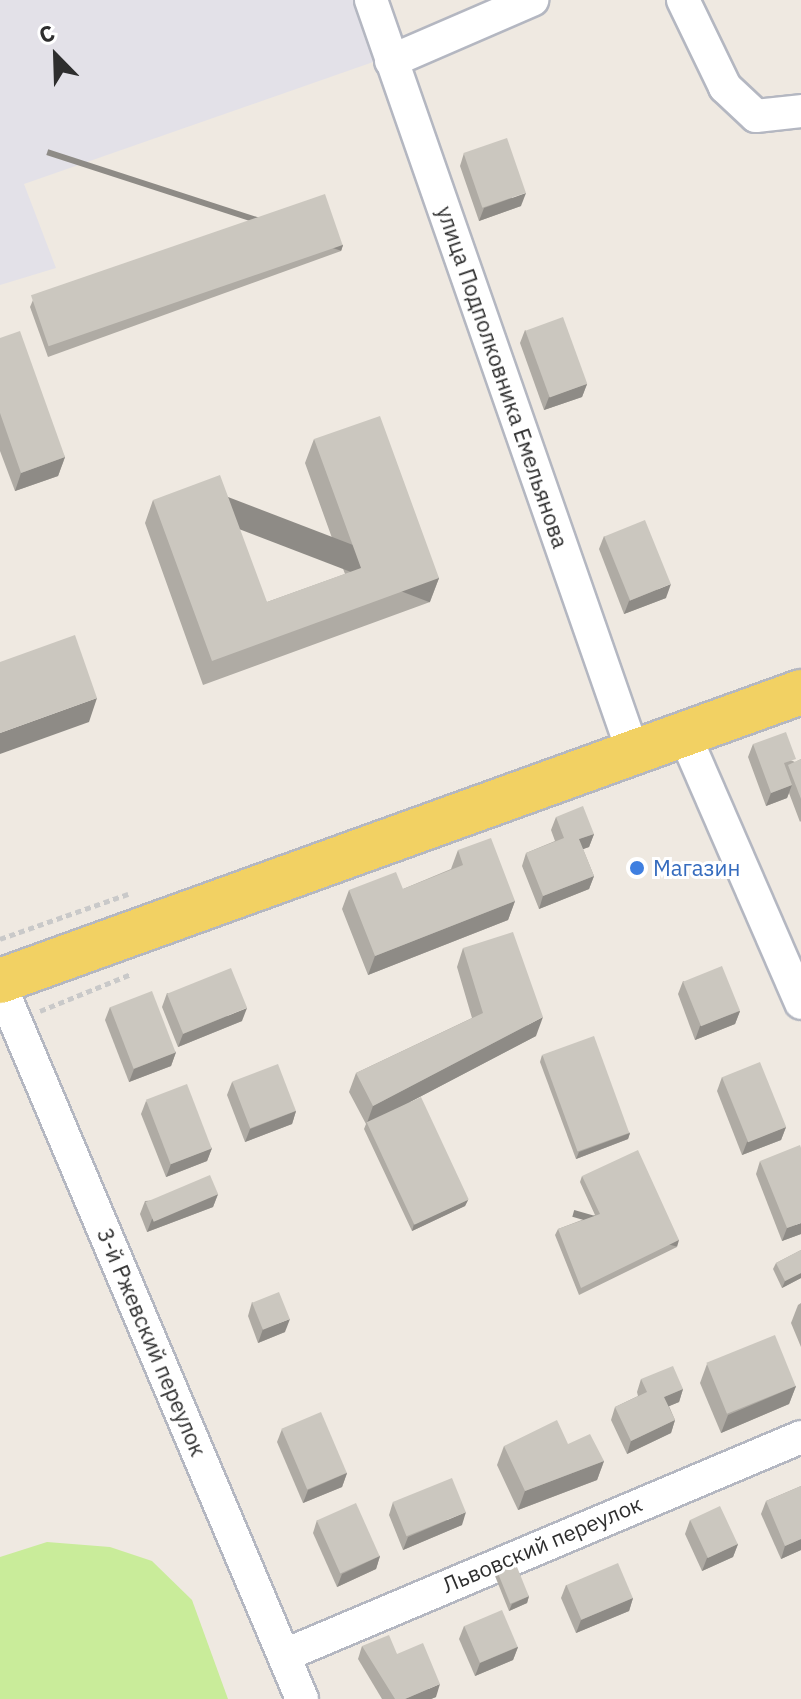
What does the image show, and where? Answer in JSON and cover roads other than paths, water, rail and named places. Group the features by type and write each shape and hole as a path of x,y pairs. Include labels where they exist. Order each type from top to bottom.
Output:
{"main road":[{"path":"0,983 101,943 634,755 801,692"}],"street":[{"name":"улица Подполковника Емельянова","path":"371,0 634,755"},
{"path":"391,61 532,0"},
{"path":"683,0 725,87 756,116 801,111"},
{"path":"685,736 801,1003"},
{"name":"3-й Ржевский переулок","path":"0,983 302,1699"},
{"name":"Львовский переулок","path":"285,1655 801,1437"}],"place":[{"name":"Магазин","path":"637,868"}]}
